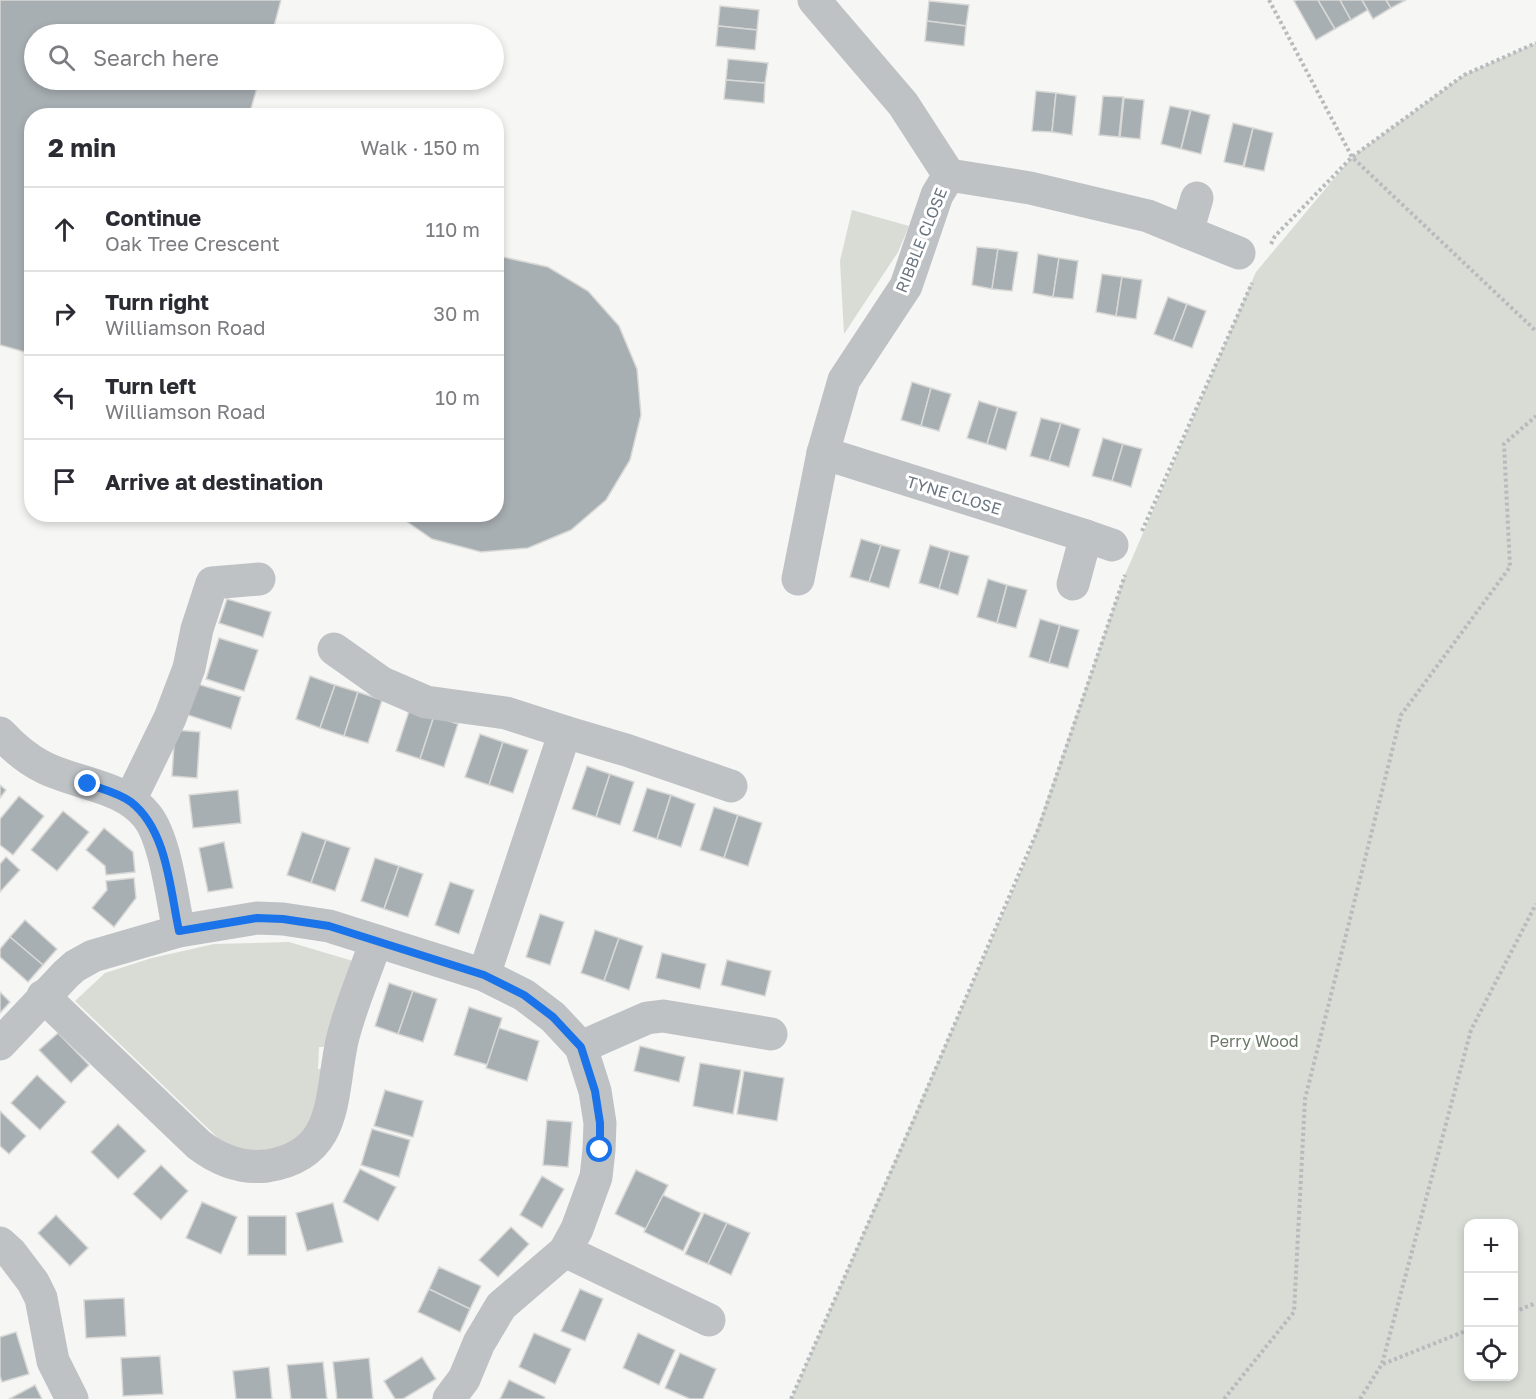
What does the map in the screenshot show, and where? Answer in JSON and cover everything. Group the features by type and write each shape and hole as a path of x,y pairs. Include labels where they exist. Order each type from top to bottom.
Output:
{"street":[{"name":"RIBBLE CLOSE","path":"798,579 823,453 844,380 906,286 937,195 948,175 903,104 813,0"},
{"path":"948,175 1030,188 1148,216 1254,259"},
{"path":"1187,232 1197,198"},
{"name":"TYNE CLOSE","path":"823,453 1116,547"},
{"path":"1073,584 1116,547"},
{"path":"130,800 170,718 189,668 208,571 260,579"},
{"path":"334,649 382,683 426,702 506,713 626,750 731,786"},
{"path":"484,975 565,732"},
{"path":"0,733 20,754 44,768 130,800 147,816 160,844 179,931"},
{"path":"0,1044 43,996 75,966 93,956 179,931 257,918 329,926 484,975 524,995 553,1017 581,1047 595,1091 600,1123 600,1150 596,1177 577,1229 565,1251 501,1306 479,1343 464,1379 449,1399"},
{"path":"43,996 211,1154 225,1161 242,1165 259,1167 285,1163 309,1149 323,1129 333,1101 342,1040 376,941"},
{"path":"581,1047 647,1018 663,1016 699,1020 771,1034"},
{"path":"0,1243 11,1253 33,1282 41,1298 53,1361 72,1399"},
{"path":"565,1251 709,1320"}],"path":[{"path":"1269,0 1352,157 1536,331"},
{"path":"791,1399 1039,827 1116,547 1254,259 1352,157 1464,75 1536,43"},
{"path":"1224,1399 1294,1312 1305,1099 1401,715 1510,567 1504,444 1536,416"},
{"path":"1360,1399 1382,1364 1471,1030 1536,904"},
{"path":"1518,1310 1536,1303"},
{"path":"1382,1364 1464,1332"}],"green space":[{"name":"Perry Wood","path":"1536,43 1536,1399 791,1399 1028,855 1124,577 1256,272 1352,157 1464,75"},
{"path":"852,210 909,226 898,252 844,334 840,261"},
{"path":"289,942 353,961 324,1047 319,1047 318,1069 324,1069 314,1119 301,1136 282,1148 249,1153 236,1149 219,1139 75,1001 105,973 152,958 214,944"}],"building":[{"path":"0,0 281,0 275,24 24,24 24,90 256,90 251,108 24,108 24,352 0,345"},
{"path":"1318,0 1335,29 1316,40 1294,1"},
{"path":"1318,0 1340,0 1351,20 1335,29"},
{"path":"1340,0 1362,0 1368,10 1351,20"},
{"path":"1362,0 1386,0 1391,8 1373,19"},
{"path":"1386,0 1406,0 1391,8"},
{"path":"929,1 969,5 966,26 927,21"},
{"path":"720,6 759,10 757,30 718,26"},
{"path":"927,21 966,26 964,46 925,41"},
{"path":"718,26 757,30 755,50 716,46"},
{"path":"728,59 768,63 765,83 726,80"},
{"path":"726,80 765,83 764,103 724,99"},
{"path":"1036,91 1056,93 1052,132 1032,131"},
{"path":"1056,93 1076,96 1072,135 1052,132"},
{"path":"1103,96 1123,97 1119,137 1099,135"},
{"path":"1124,98 1144,100 1140,139 1120,137"},
{"path":"1170,106 1190,110 1181,149 1161,144"},
{"path":"1191,110 1210,115 1201,154 1181,149"},
{"path":"1233,123 1253,128 1243,166 1224,162"},
{"path":"1253,128 1273,133 1264,171 1244,167"},
{"path":"977,247 998,249 992,289 972,285"},
{"path":"998,249 1018,252 1012,291 992,289"},
{"path":"1038,254 1059,258 1053,297 1033,293"},
{"path":"504,257 548,267 588,291 619,326 637,369 641,415 630,460 606,500 571,530 528,548 481,552 432,539 408,522 504,522"},
{"path":"1059,258 1078,261 1073,299 1053,297"},
{"path":"1102,274 1122,277 1116,316 1096,312"},
{"path":"1122,277 1142,280 1136,319 1116,316"},
{"path":"1168,297 1187,304 1173,341 1154,334"},
{"path":"1187,304 1206,311 1192,348 1173,341"},
{"path":"912,382 931,388 921,426 901,420"},
{"path":"931,388 951,394 939,431 921,426"},
{"path":"979,401 998,407 987,444 967,438"},
{"path":"998,407 1017,412 1006,450 987,444"},
{"path":"1041,418 1061,423 1049,461 1030,456"},
{"path":"1061,423 1080,429 1069,467 1049,461"},
{"path":"1103,438 1123,444 1112,481 1092,476"},
{"path":"1123,444 1142,449 1131,487 1112,481"},
{"path":"861,539 881,545 869,582 850,577"},
{"path":"881,545 900,550 889,588 869,582"},
{"path":"930,545 950,551 939,589 919,583"},
{"path":"950,551 969,556 958,595 939,589"},
{"path":"988,579 1007,585 997,623 977,617"},
{"path":"1007,585 1027,590 1016,628 997,623"},
{"path":"227,599 271,612 263,637 219,623"},
{"path":"1040,619 1060,625 1049,663 1029,657"},
{"path":"1060,625 1079,630 1068,668 1049,663"},
{"path":"219,638 258,650 244,691 206,679"},
{"path":"310,676 335,685 320,728 296,719"},
{"path":"194,683 241,697 231,729 185,714"},
{"path":"335,685 358,692 344,736 320,728"},
{"path":"358,692 382,700 368,743 344,736"},
{"path":"410,708 434,716 420,759 396,751"},
{"path":"434,716 458,724 444,767 420,759"},
{"path":"175,730 200,732 197,778 172,776"},
{"path":"480,734 503,742 489,785 465,777"},
{"path":"503,742 528,750 513,793 489,785"},
{"path":"587,766 610,774 596,817 572,809"},
{"path":"610,774 634,782 620,825 596,817"},
{"path":"0,785 6,790 0,798"},
{"path":"647,788 671,795 657,839 633,831"},
{"path":"238,790 241,823 193,828 189,795"},
{"path":"671,795 695,804 681,847 657,839"},
{"path":"19,796 44,816 13,855 0,845 0,819"},
{"path":"714,807 738,815 724,858 700,850"},
{"path":"63,811 89,832 57,871 31,850"},
{"path":"738,815 762,823 748,866 724,858"},
{"path":"104,828 133,852 135,872 106,875 105,866 86,850"},
{"path":"302,832 326,840 311,883 287,875"},
{"path":"326,840 350,848 335,891 311,883"},
{"path":"224,842 233,888 208,892 199,848"},
{"path":"6,857 20,870 0,892 0,864"},
{"path":"375,858 399,866 384,909 361,901"},
{"path":"399,866 423,874 408,917 384,909"},
{"path":"134,878 136,898 114,927 92,908 107,890 106,881"},
{"path":"450,882 474,890 459,934 435,925"},
{"path":"540,914 564,922 550,965 526,957"},
{"path":"25,920 57,949 43,965 10,937"},
{"path":"595,930 619,938 604,981 581,973"},
{"path":"10,937 43,965 28,982 0,957 0,949"},
{"path":"619,938 643,946 629,990 604,981"},
{"path":"662,953 706,964 700,989 656,978"},
{"path":"727,960 771,971 765,996 721,985"},
{"path":"389,983 413,991 398,1034 375,1026"},
{"path":"413,991 437,999 423,1042 398,1034"},
{"path":"0,992 10,1002 0,1013"},
{"path":"469,1007 502,1018 488,1065 454,1055"},
{"path":"499,1028 539,1041 527,1081 486,1068"},
{"path":"58,1033 89,1065 71,1083 39,1050"},
{"path":"640,1046 685,1057 679,1082 634,1071"},
{"path":"700,1063 741,1070 733,1114 693,1106"},
{"path":"744,1071 784,1078 777,1121 737,1114"},
{"path":"37,1075 66,1102 40,1130 11,1103"},
{"path":"385,1090 423,1101 413,1137 374,1126"},
{"path":"0,1111 26,1136 9,1154 0,1146"},
{"path":"547,1120 572,1122 568,1167 543,1165"},
{"path":"118,1124 146,1151 118,1179 91,1152"},
{"path":"372,1129 410,1140 399,1177 361,1165"},
{"path":"161,1165 188,1191 161,1220 133,1194"},
{"path":"360,1169 396,1187 378,1221 343,1202"},
{"path":"636,1170 668,1185 646,1229 615,1214"},
{"path":"542,1176 564,1189 542,1228 520,1215"},
{"path":"663,1195 701,1213 683,1251 644,1232"},
{"path":"202,1202 237,1217 221,1254 186,1238"},
{"path":"333,1203 343,1242 307,1251 296,1213"},
{"path":"704,1213 727,1223 708,1264 685,1254"},
{"path":"56,1215 88,1248 70,1266 38,1233"},
{"path":"248,1216 286,1216 286,1255 248,1255"},
{"path":"727,1223 750,1233 731,1275 708,1264"},
{"path":"511,1227 529,1244 498,1277 479,1260"},
{"path":"439,1267 481,1286 470,1309 429,1289"},
{"path":"429,1289 470,1309 460,1332 418,1312"},
{"path":"580,1289 603,1299 585,1341 561,1331"},
{"path":"124,1298 126,1336 86,1338 84,1300"},
{"path":"16,1332 29,1374 2,1382 0,1337"},
{"path":"534,1333 571,1349 555,1384 519,1367"},
{"path":"638,1333 675,1350 659,1385 623,1368"},
{"path":"680,1353 716,1369 703,1399 690,1399 665,1388"},
{"path":"160,1356 163,1394 123,1396 121,1358"},
{"path":"422,1357 436,1379 403,1399 395,1399 384,1381"},
{"path":"369,1358 373,1399 337,1399 333,1362"},
{"path":"323,1362 327,1399 291,1399 287,1365"},
{"path":"269,1367 272,1399 236,1399 233,1371"},
{"path":"509,1380 545,1397 544,1399 500,1399"},
{"path":"35,1385 42,1399 9,1399"}],"route":[{"path":"88,784 130,800 147,816 160,844 179,931 257,918 283,919 329,926 484,975 524,995 553,1017 581,1047 595,1091 600,1123 600,1150"}]}
